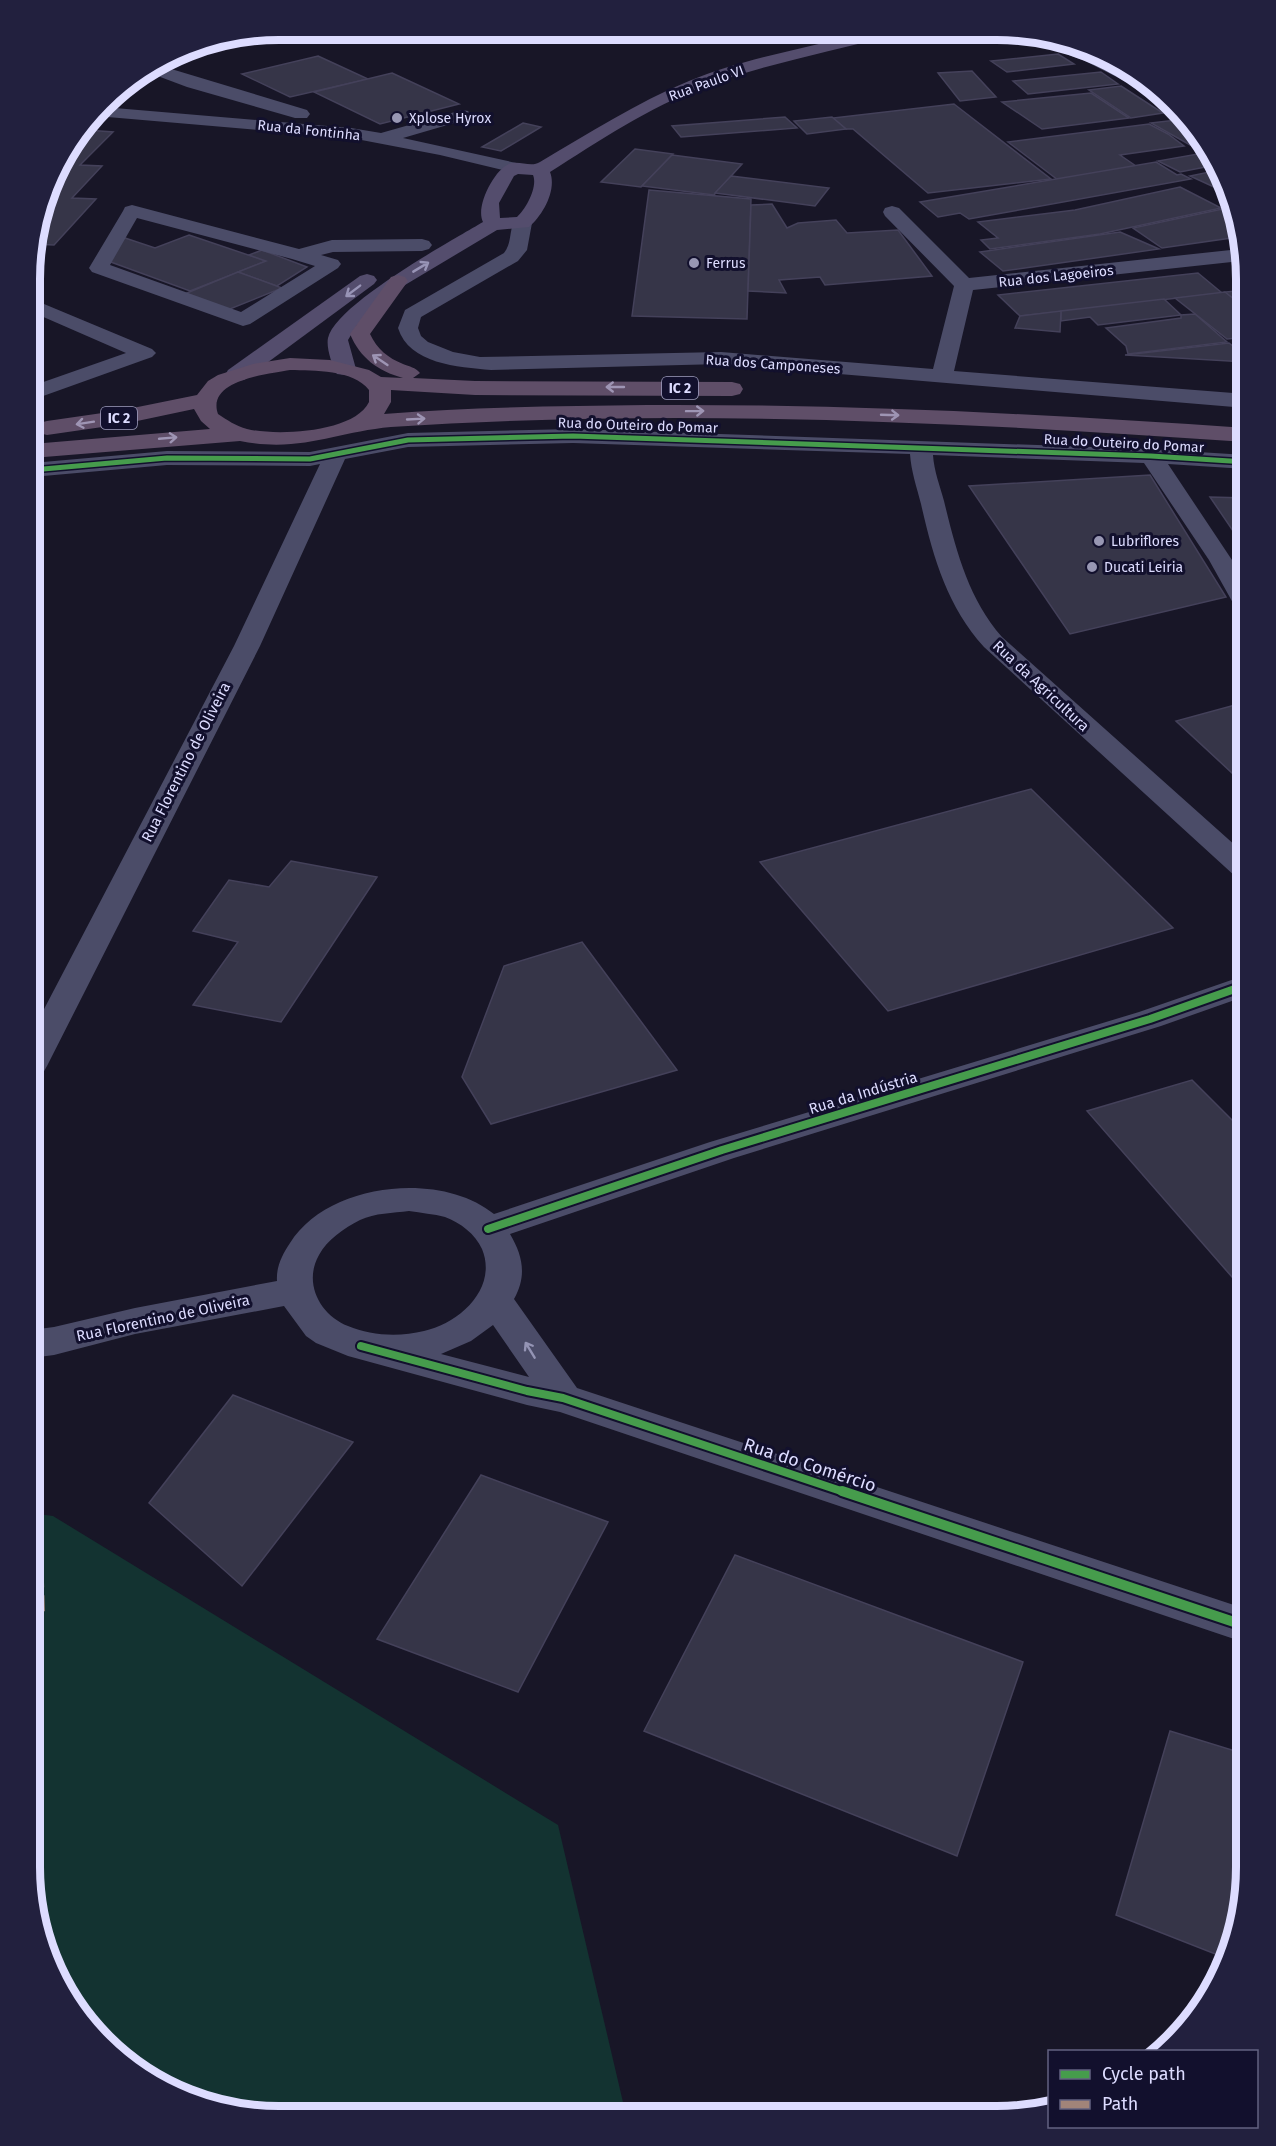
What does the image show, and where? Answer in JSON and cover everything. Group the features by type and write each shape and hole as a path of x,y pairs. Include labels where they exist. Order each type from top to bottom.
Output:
{"highway":[{"path":"398,281 376,308 360,334 364,346 381,362 399,370 475,388"},
{"name":"IC 2","path":"290,364 319,364 345,369 358,373 375,384 381,393 380,404 372,414 358,423 338,431 298,438 264,438 224,428 212,420 205,410 205,400 210,391 236,375 261,368 290,364"},
{"name":"IC 2","path":"375,384 475,388 753,390"},
{"path":"884,394 1236,422"},
{"name":"IC 2","path":"40,429 123,417 205,400"},
{"name":"IC 2","path":"358,423 545,413 786,412 989,418 1236,434"},
{"name":"IC 2","path":"40,450 182,437 242,434"}],"main road":[{"name":"Rua Paulo VI","path":"540,170 618,121 672,94 755,66 853,40"},
{"path":"236,375 363,283 490,202 507,173 515,168 540,170 544,180 540,196 530,216 522,223 493,224 398,281 342,330 338,340 345,369"},
{"path":"490,202 490,218 493,224"}],"street":[{"path":"162,72 346,126 351,133"},
{"name":"Rua da Fontinha","path":"109,113 351,133 515,168"},
{"path":"382,138 462,115"},
{"path":"299,255 331,264 243,320 99,268 132,211 299,255 313,249 340,245 422,245"},
{"path":"892,212 964,285 942,377"},
{"name":"Rua dos Camponeses","path":"522,223 517,250 511,256 412,314 407,324 409,335 422,348 462,361 491,364 721,358 1236,400"},
{"name":"Rua dos Lagoeiros","path":"964,285 1234,256"},
{"path":"40,308 145,353 40,390"},
{"name":"Rua do Outeiro do Pomar","path":"40,469 167,458 287,460 335,456 376,445 408,440 539,437 1152,456 1236,461"},
{"name":"Rua da Agricultura","path":"921,448 922,462 952,573 967,608 977,624 1002,651 1236,862"},
{"name":"Rua Florentino de Oliveira","path":"40,1048 247,646 335,456"},
{"path":"1152,456 1236,585"},
{"name":"Rua da Indústria","path":"488,1229 722,1150 1150,1019 1236,989"},
{"path":"409,1199 440,1203 467,1213 488,1229 503,1251 505,1276 495,1301 478,1320 453,1336 424,1346 392,1349 361,1346 329,1334 306,1315 295,1291 294,1268 304,1246 323,1227 348,1212 378,1202 409,1199"},
{"name":"Rua Florentino de Oliveira","path":"40,1343 135,1321 295,1291"},
{"path":"495,1301 519,1332 563,1398"},
{"name":"Rua do Comércio","path":"361,1346 527,1391 563,1398 1236,1623"}],"green space":[{"path":"40,1514 53,1516 558,1825 624,2106 264,2105 233,2101 203,2093 160,2073 122,2046 90,2012 65,1972 53,1943 45,1913 40,1867"}],"building":[{"path":"1058,54 1074,64 1007,72 991,61"},
{"path":"318,56 368,79 290,97 242,74"},
{"path":"972,71 996,97 960,101 938,73"},
{"path":"1101,72 1118,84 1028,94 1013,81"},
{"path":"392,73 459,104 380,124 314,92"},
{"path":"1121,86 1163,113 1131,118 1089,90"},
{"path":"1091,93 1129,118 1042,129 1002,102"},
{"path":"954,104 1051,179 928,193 853,129 846,129 833,118"},
{"path":"785,117 797,128 681,137 672,126"},
{"path":"832,117 846,129 807,134 794,121"},
{"path":"1174,120 1193,145 1190,145 1151,123"},
{"path":"523,123 541,127 501,151 482,147"},
{"path":"1149,124 1184,146 1120,155 1136,166 1058,180 1008,142"},
{"path":"93,131 113,132 80,165 102,166 72,198 96,199 54,245 43,244 45,233 53,203 65,174"},
{"path":"635,149 673,154 641,187 601,182"},
{"path":"1199,154 1207,167 1180,172 1158,161"},
{"path":"672,155 742,164 714,195 642,186"},
{"path":"1156,162 1177,175 1181,174 1191,179 969,219 960,213 938,217 920,202"},
{"path":"1210,172 1217,189 1190,176"},
{"path":"731,176 829,188 815,206 715,193"},
{"path":"1180,187 1221,208 1100,234 990,249 981,240 998,238 978,222 1075,210"},
{"name":"Ferrus","path":"649,190 751,199 747,319 632,316"},
{"path":"772,204 787,228 798,223 836,220 847,233 898,230 932,276 825,285 820,277 779,280 786,293 748,291 751,205"},
{"path":"1224,209 1232,238 1162,248 1133,228"},
{"path":"1120,232 1159,249 1003,271 980,252"},
{"path":"189,235 266,261 190,291 108,261 119,236 155,248"},
{"path":"262,250 307,267 277,286 238,272 266,261 249,255"},
{"path":"238,272 282,288 225,311 182,295"},
{"path":"1198,273 1222,293 1020,316 998,295"},
{"path":"1236,291 1236,301 1225,292"},
{"path":"1225,292 1236,301 1236,338 1227,339 1175,298"},
{"path":"1164,299 1181,315 1098,325 1090,317 1061,321 1061,311"},
{"path":"1061,311 1060,332 1015,328 1020,316"},
{"path":"1195,314 1227,342 1128,354 1126,346 1106,328 1181,318 1181,315"},
{"path":"1229,343 1236,348 1236,361 1125,355"},
{"name":"Lubriflores","path":"1150,475 1226,597 1070,634 969,486"},
{"path":"1210,497 1236,498 1236,535"},
{"path":"1236,705 1236,777 1176,721"},
{"path":"1031,789 1173,928 888,1011 760,862"},
{"path":"291,861 377,877 281,1022 193,1005 238,942 193,931 229,880 269,887"},
{"path":"582,942 677,1070 491,1124 462,1077 504,966"},
{"path":"1192,1080 1236,1124 1236,1282 1087,1111"},
{"path":"233,1395 353,1442 242,1586 149,1503"},
{"path":"481,1475 608,1522 518,1692 377,1639"},
{"path":"735,1555 1023,1662 957,1856 644,1731"},
{"path":"1170,1731 1236,1751 1235,1882 1231,1913 1218,1955 1116,1915"}],"marked path":[{"path":"40,1582 40,1618"}],"cycle path":[{"path":"40,469 167,458 310,459 408,440 573,436 1151,456 1236,461"},
{"path":"488,1229 722,1150 1150,1019 1236,989"},
{"path":"361,1346 527,1391 563,1398 1236,1623"}],"place":[{"name":"Xplose Hyrox","path":"397,118"},
{"name":"Ferrus","path":"694,263"},
{"name":"Lubriflores","path":"1099,541"},
{"name":"Ducati Leiria","path":"1092,567"}]}
